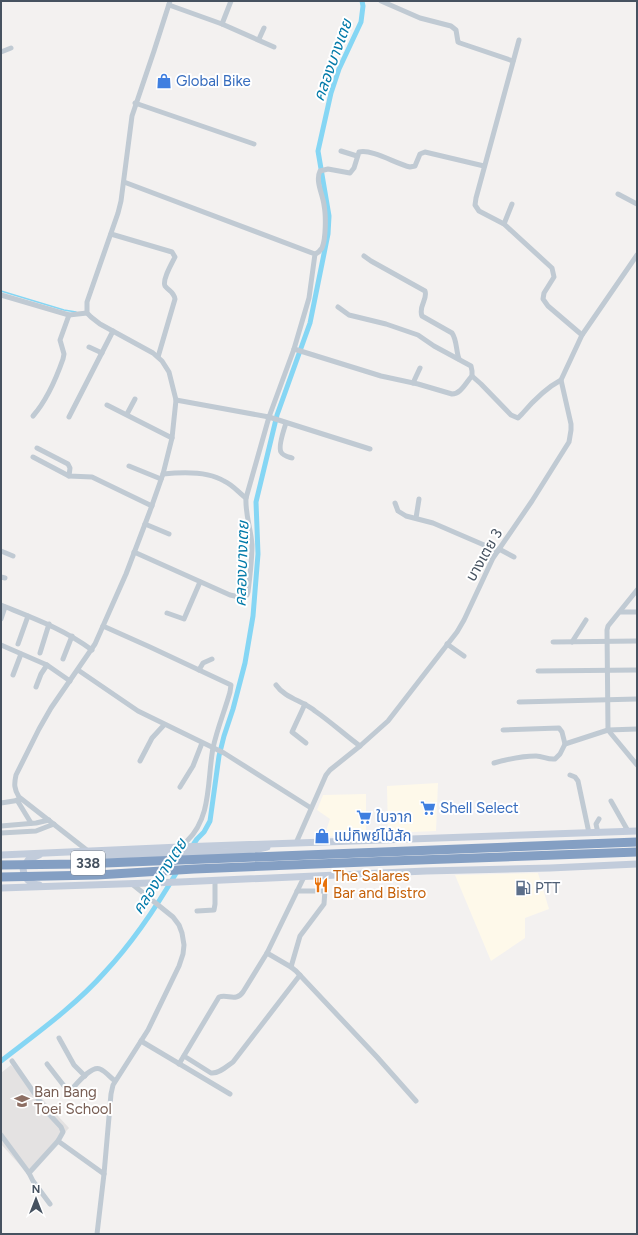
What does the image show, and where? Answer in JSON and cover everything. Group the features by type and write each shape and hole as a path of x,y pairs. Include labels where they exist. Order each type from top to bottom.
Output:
{"highway":[{"name":"338","path":"1,865 80,864 174,859 199,852 637,842"},
{"name":"338","path":"1,877 97,875 166,870 196,873 505,856 637,852"}],"main road":[{"path":"306,876 196,873 39,886 28,881 24,875 23,868 30,859 39,855 94,856 249,851 293,843 637,831"},
{"name":"338","path":"1,855 180,846 199,852"},
{"name":"338","path":"1,888 637,864"}],"street":[{"path":"222,24 231,1"},
{"path":"381,1 420,18 451,26 456,30 458,42 460,43 513,60"},
{"path":"31,823 15,790 14,782 16,775 39,728 64,688 92,650 126,574 152,506 162,477 172,438 176,400 169,372 162,360 91,318 87,313 87,302 118,213 135,103 154,51 169,3 259,39 274,47"},
{"path":"259,39 264,28"},
{"path":"519,40 484,166 475,205 479,211 504,224 552,268 554,277 544,293 543,299 548,306 582,335"},
{"path":"1,52 11,48"},
{"path":"135,103 254,144"},
{"path":"342,151 357,156"},
{"path":"134,552 230,595 241,598 247,595 252,544 246,512 246,498 270,418 295,349 309,298 315,254 321,249 323,243 325,226 324,204 319,179 320,171 328,169 350,173 354,168 359,152 366,151 406,166 413,167 417,164 422,153 429,152 484,166"},
{"path":"124,182 315,254"},
{"path":"618,194 637,204"},
{"path":"504,224 512,204"},
{"path":"111,234 172,252 174,254 174,258 165,279 165,286 174,295 175,299 158,357"},
{"path":"472,376 510,416 518,418 545,391 552,385 562,380 582,335 637,255"},
{"path":"364,256 371,262 425,291 426,297 421,309 422,316 452,333 459,359"},
{"path":"631,264 637,264"},
{"path":"1,295 69,315 87,313"},
{"path":"295,349 381,376 455,394 459,392 472,376 471,366 434,346 418,335 386,324 348,315 338,307"},
{"path":"33,416 41,407 60,368 64,354 60,340 69,315"},
{"path":"70,417 113,331"},
{"path":"89,347 102,353"},
{"path":"413,383 420,368"},
{"name":"บางเตย 3","path":"293,843 311,808 323,780 330,770 388,721 464,620 498,550 532,501 568,442 571,424 562,380"},
{"path":"127,414 135,399"},
{"path":"176,400 270,418 370,449"},
{"path":"107,405 172,438"},
{"path":"286,423 280,452 283,455 292,458"},
{"path":"37,448 68,464 70,468 69,476"},
{"path":"33,457 69,476 92,476 152,506"},
{"path":"129,466 162,477 188,473 212,476 224,480 246,498"},
{"path":"416,518 419,499"},
{"path":"395,503 400,514 433,523 514,557"},
{"path":"145,524 169,534"},
{"path":"1,551 13,556"},
{"path":"167,613 184,619 200,582"},
{"path":"637,590 621,612 608,626 607,641 608,730 637,765"},
{"path":"1,619 3,606 49,624 72,636 92,650"},
{"path":"621,612 637,612"},
{"path":"18,644 28,616"},
{"path":"572,642 586,620"},
{"path":"40,653 49,624"},
{"path":"103,626 230,685 230,692 215,749 205,812 187,841"},
{"path":"63,659 72,636"},
{"path":"553,642 637,640"},
{"path":"447,644 464,656"},
{"path":"1,645 47,665 70,681"},
{"path":"13,675 21,654"},
{"path":"199,670 203,662 212,659"},
{"path":"36,686 47,665"},
{"path":"78,670 138,711 224,753 311,808"},
{"path":"538,671 637,670"},
{"path":"276,685 287,695 315,710 360,746"},
{"path":"518,702 637,699"},
{"path":"305,704 292,732 306,743"},
{"path":"140,760 152,738 164,725"},
{"path":"494,763 526,756 555,759 560,754 565,744 561,729 559,728 503,730"},
{"path":"565,744 608,730 637,729"},
{"path":"180,788 193,766 202,743"},
{"path":"631,758 637,757"},
{"path":"570,775 575,777 578,781 589,833"},
{"path":"1,803 20,800 49,820 88,851"},
{"path":"611,801 628,832"},
{"path":"598,832 596,824 599,819"},
{"path":"49,820 2,826 2,832 36,831 54,824"},
{"path":"179,1064 219,998 223,996 234,998 240,996 267,953 297,891 306,876"},
{"path":"291,967 300,936 323,907 326,891 326,876"},
{"path":"197,911 214,910 215,881"},
{"path":"96,1234 104,1174 111,1094 115,1081 141,1042 179,966 183,954 184,939 179,925 162,907 132,884"},
{"path":"297,891 326,891"},
{"path":"267,953 291,967 300,975 416,1101"},
{"path":"184,1056 215,1074 233,1062 300,975"},
{"path":"59,1038 74,1065 85,1076"},
{"path":"141,1042 230,1094"},
{"path":"12,1061 48,1113 63,1130 58,1141 29,1173"},
{"path":"47,1064 68,1091 70,1091 91,1070 98,1068 115,1081"},
{"path":"1,1135 50,1204"},
{"path":"58,1141 104,1174"}],"shaded area":[{"path":"438,783 436,831 388,833 387,786"},
{"path":"366,794 366,834 324,837 330,819 317,810 323,795"},
{"path":"538,873 549,909 525,918 525,938 491,961 455,875"},
{"name":"Ban Bang Toei School","path":"11,1065 69,1128 27,1173 1,1144 1,1073"}],"waterway":[{"name":"คลองบางเตย","path":"191,848 204,832 210,821 219,756 245,663 253,616 258,554 256,502 277,415 310,323 328,234 329,216 318,151 331,93 339,69 361,22 363,6 362,1"},
{"path":"1,291 64,310 76,312"},
{"name":"คลองบางเตย","path":"1,1061 68,1008 105,972 126,948 144,923 178,870"}],"place":[{"name":"Global Bike","path":"164,81"},
{"name":"Shell Select","path":"428,808"},
{"name":"ใบจาก","path":"364,817"},
{"name":"แม่ทิพย์ไม้สัก","path":"322,836"},
{"name":"The Salares Bar and Bistro","path":"321,885"},
{"name":"PTT","path":"523,888"},
{"name":"Ban Bang Toei School","path":"22,1101"}]}
